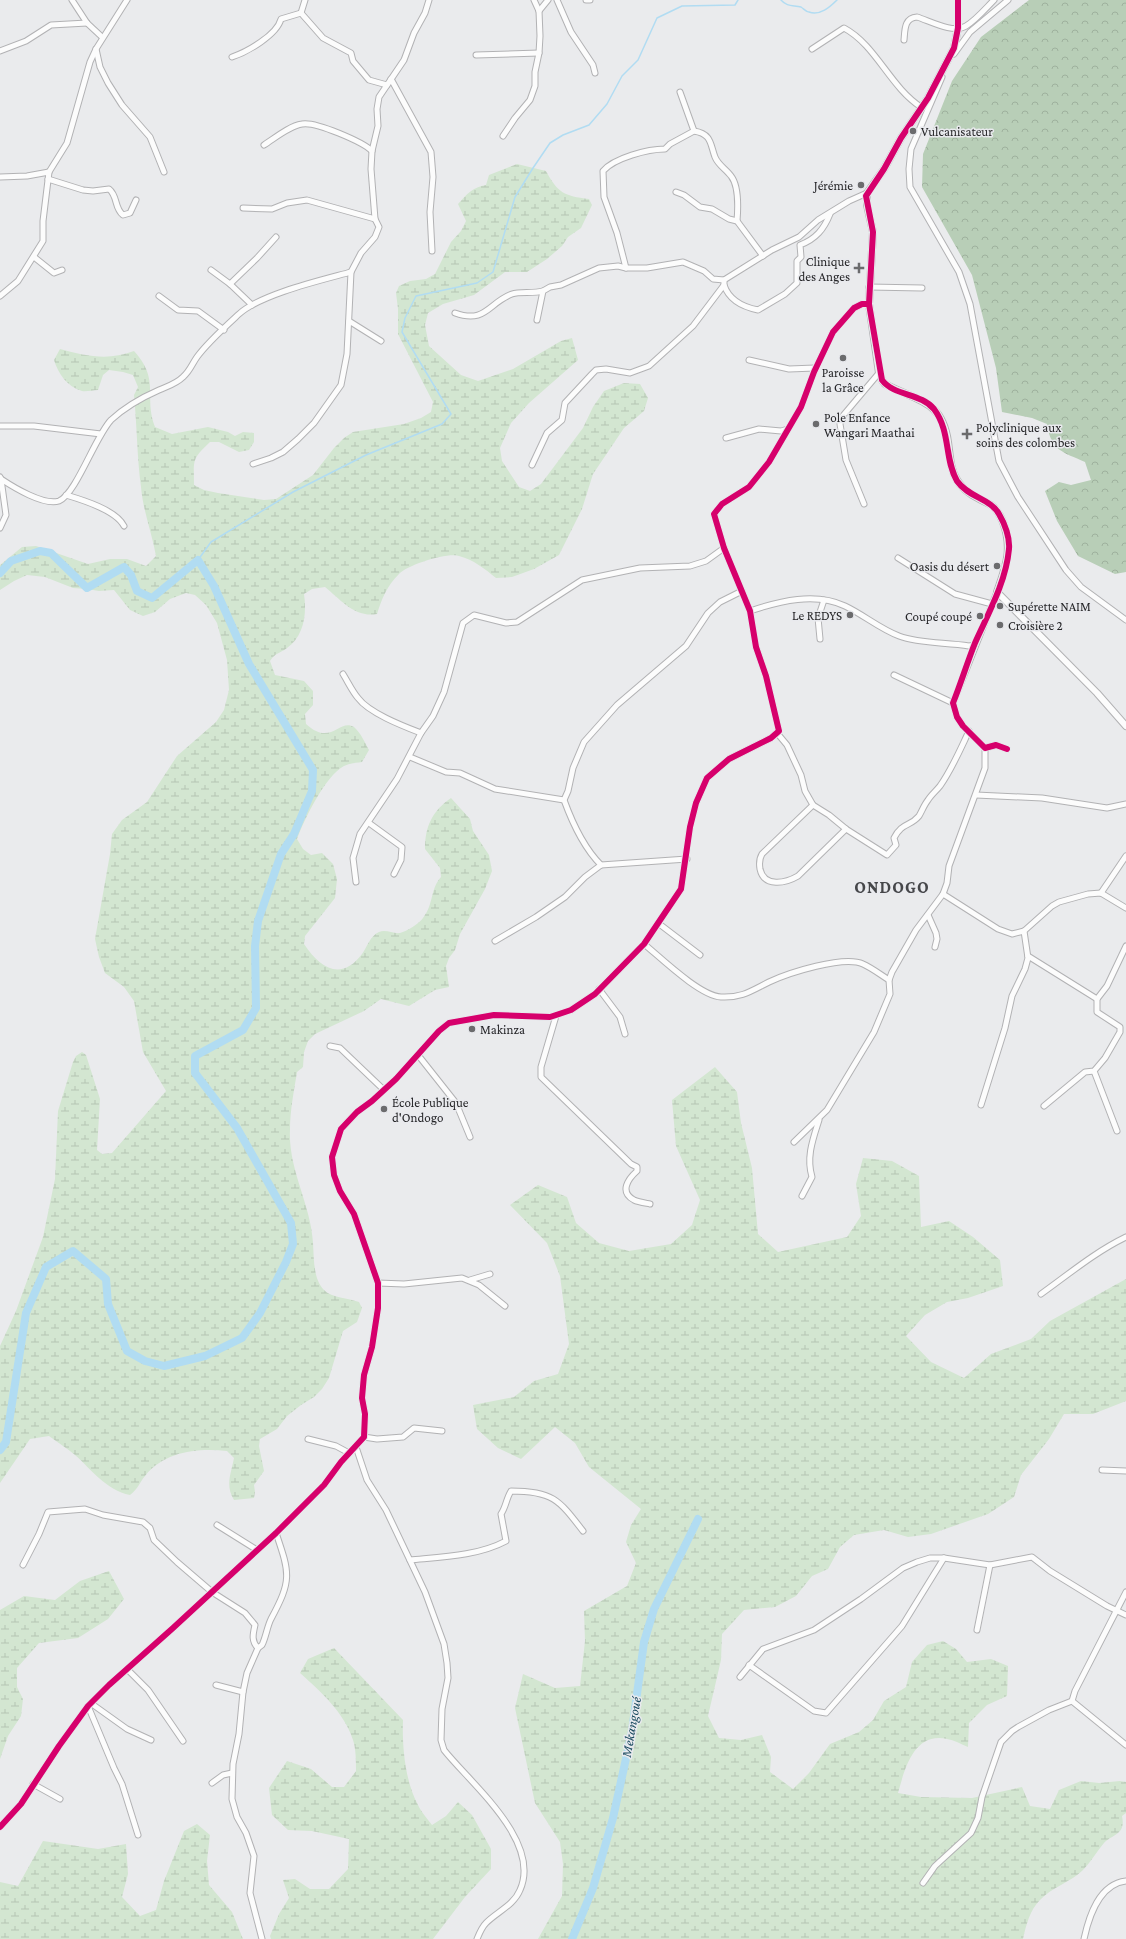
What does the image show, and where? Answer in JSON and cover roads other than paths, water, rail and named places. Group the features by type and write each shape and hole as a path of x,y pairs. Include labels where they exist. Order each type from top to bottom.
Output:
{"street":[{"path":"72,0 87,23 102,37"},
{"path":"0,296 18,281 43,241 43,221 49,172 67,143 90,62 102,37 127,0"},
{"path":"301,13 305,0"},
{"path":"253,464 283,452 314,423 335,396 341,385 345,371 352,272 362,253 376,237 379,227 375,219 371,169 372,150 378,126 377,109 380,97 404,60 414,33 425,13 429,0"},
{"path":"503,136 530,100 535,86 535,72 539,53 539,11 534,0"},
{"path":"539,11 548,0"},
{"path":"557,0 571,32 593,66 595,73"},
{"path":"794,1142 819,1119 834,1100 881,1018 890,994 889,980 905,947 943,894 947,883 949,866 985,768 985,748 957,717 953,703 997,592 1007,561 1009,545 1007,534 999,513 992,506 968,493 956,479 951,464 944,426 934,408 920,399 885,384 882,380 869,304 873,232 867,205 867,194 884,169 899,140 921,107 954,48 958,28 958,0"},
{"path":"904,40 906,22 912,17 917,17 950,28 958,28 966,26 994,0"},
{"path":"1008,0 970,32 955,51 940,81 911,149 908,169 910,187 959,272 970,304 999,461 1007,479 1066,570 1081,587 1126,620"},
{"path":"232,58 244,53 262,40 277,27 281,19 301,13"},
{"path":"301,13 323,38 351,53 353,61 369,80 387,85"},
{"path":"0,51 26,41 51,25 87,23"},
{"path":"812,49 844,28 868,49 898,88 921,107"},
{"path":"96,49 100,67 108,83 122,105 150,136 164,172"},
{"path":"476,55 539,53"},
{"path":"391,79 426,140 431,152 433,177 430,212 432,251"},
{"path":"680,92 694,131 708,138 712,142 715,158 734,181 738,202 736,221"},
{"path":"264,145 295,126 304,123 334,131 372,150"},
{"path":"626,268 617,233 604,197 603,171 614,163 640,152 664,149 670,144 694,131"},
{"path":"0,177 27,176 49,172"},
{"path":"48,179 83,190 93,191 103,188 109,189 113,194 119,211 123,215 130,213 136,200"},
{"path":"676,192 684,195 700,207 712,209 729,219 736,221 763,256"},
{"path":"532,465 547,433 562,420 565,404 596,370 606,369 630,372 649,366 694,326 724,282 763,256 799,237 818,220 853,199 867,194"},
{"path":"243,208 272,209 307,200 375,219"},
{"path":"724,282 727,294 746,307 758,310 785,294 797,283 797,261 801,257 800,245 816,237 824,227 830,214"},
{"path":"230,284 276,237"},
{"path":"34,257 54,273 62,270"},
{"path":"455,313 466,317 475,317 513,294 534,294 543,291 550,286 561,284 599,268 618,266 626,268 661,266 683,262 704,271 713,279 724,282"},
{"path":"211,270 230,284 252,305"},
{"path":"0,478 45,501 60,501 66,495 101,434 111,421 123,410 159,390 173,385 184,377 191,369 197,358 241,312 252,305 290,289 352,272"},
{"path":"869,287 922,288"},
{"path":"537,320 543,291"},
{"path":"159,296 178,310 198,311 224,330"},
{"path":"0,1827 21,1804 59,1746 90,1705 127,1669 276,1533 324,1484 364,1437 365,1414 362,1398 364,1375 372,1347 378,1308 378,1283 357,1221 336,1182 333,1169 334,1151 338,1135 346,1122 384,1090 449,1022 494,1015 542,1018 556,1016 585,1002 599,990 644,944 681,890 693,815 707,778 729,759 777,733 779,728 755,642 750,611 724,548 715,518 715,511 724,502 749,487 769,462 804,403 815,368 830,336 837,326 858,306 869,304"},
{"path":"349,321 381,341"},
{"path":"749,360 790,369 799,370 815,368"},
{"path":"864,504 846,460 840,424 841,418 880,373"},
{"path":"0,426 34,426 101,434"},
{"path":"726,438 759,429 781,431 788,429"},
{"path":"0,478 6,515 0,528"},
{"path":"66,495 86,501 115,516 124,526"},
{"path":"356,882 353,858 360,834 369,823 410,757 420,733 433,716 444,692 463,623 470,616 474,615 506,623 517,622 582,580 621,570 690,566 706,561 724,548"},
{"path":"898,558 955,594 992,604"},
{"path":"601,865 585,843 569,814 564,800 568,791 573,768 584,742 617,705 686,646 708,613 720,602 742,591"},
{"path":"997,592 1097,693 1126,726"},
{"path":"750,611 776,603 812,599 824,600 845,606 904,637 920,641 975,645"},
{"path":"820,639 818,618 824,600"},
{"path":"343,674 358,699 365,706 386,718 420,733"},
{"path":"894,675 953,703"},
{"path":"777,733 787,745 801,775 805,791 813,805 829,815 846,829 887,855 893,851 896,845 894,838 897,832 903,826 913,822 919,816 927,801 940,786 969,732"},
{"path":"985,748 996,745 1008,749"},
{"path":"410,757 446,772 460,773 494,789 564,800"},
{"path":"549,797 560,797 568,791"},
{"path":"976,795 1042,798 1107,808 1126,804"},
{"path":"813,805 762,854 760,858 761,873 768,881 775,883 788,881 798,876 846,829"},
{"path":"369,823 402,847 402,860 394,874"},
{"path":"1101,893 1126,856"},
{"path":"495,941 536,917 565,897 585,877 601,865 687,859"},
{"path":"943,894 998,929 1012,934 1024,931 1052,906 1059,902 1088,894 1101,893 1126,908"},
{"path":"928,915 936,933 937,939 935,947"},
{"path":"658,923 700,955"},
{"path":"981,1105 1005,1028 1012,996 1025,969 1028,956 1024,931"},
{"path":"644,944 690,982 706,992 721,997 744,996 785,976 828,964 851,962 863,964 889,980"},
{"path":"1044,1106 1085,1072 1094,1070 1104,1058 1120,1030 1120,1027 1097,1012 1097,999 1107,986 1126,946"},
{"path":"1028,956 1097,999"},
{"path":"599,990 620,1017 625,1034"},
{"path":"556,1016 541,1067 541,1077 631,1164 637,1167 637,1172 630,1177 626,1185 627,1193 634,1200 650,1204"},
{"path":"330,1046 340,1048 384,1090"},
{"path":"418,1055 456,1103 470,1137"},
{"path":"1094,1070 1116,1131"},
{"path":"802,1196 812,1177 808,1165 812,1142 819,1119"},
{"path":"1041,1294 1083,1263 1110,1245 1126,1237"},
{"path":"470,1280 490,1274"},
{"path":"378,1283 404,1284 462,1278 470,1280 505,1306"},
{"path":"364,1437 377,1440 403,1437 414,1428 442,1431"},
{"path":"308,1439 336,1446 350,1453"},
{"path":"356,1448 368,1480 386,1510 425,1592 444,1644 448,1678 442,1709 440,1740 444,1750 494,1804 516,1840 522,1857 524,1875 520,1890 513,1902 485,1924 477,1939"},
{"path":"1102,1470 1126,1471"},
{"path":"410,1560 444,1557 473,1552 496,1546 506,1541 501,1514 505,1508 506,1500 511,1491 539,1493 557,1500 583,1531"},
{"path":"23,1565 39,1534 48,1512 85,1509 103,1515 143,1522 150,1528 154,1540 212,1592 245,1613 255,1625 253,1637 254,1644 258,1648"},
{"path":"217,1525 258,1550"},
{"path":"262,1939 250,1893 254,1856 246,1833 233,1808 232,1773 240,1734 243,1692 247,1673 258,1648 262,1645 271,1619 279,1606 287,1584 288,1575 276,1533"},
{"path":"740,1677 763,1649 814,1630 875,1589 903,1568 930,1558 944,1558 990,1565 1032,1557 1050,1571 1116,1610 1126,1614"},
{"path":"749,1665 814,1711 826,1713 902,1626 944,1558"},
{"path":"977,1630 990,1565"},
{"path":"1072,1701 1075,1691 1126,1592"},
{"path":"127,1669 148,1690 183,1740"},
{"path":"216,1685 243,1692"},
{"path":"1072,1701 1126,1745"},
{"path":"923,1883 935,1866 971,1833 978,1818 982,1797 1001,1742 1018,1727 1049,1710 1072,1701"},
{"path":"90,1705 127,1729 151,1740"},
{"path":"90,1705 114,1768 122,1784 138,1835"},
{"path":"212,1783 223,1775 232,1773"},
{"path":"33,1784 60,1799"},
{"path":"1084,1939 1088,1922 1104,1892 1126,1881"}],"waterway":[{"path":"198,560 211,542 293,492 366,455 442,424 451,414 402,332 405,318 416,296 477,283 493,272 515,197 533,168 550,143 563,135 589,125 607,104 622,76 638,60 657,18 682,6 735,5 738,0"},
{"path":"781,0 788,5 801,7 807,12 813,13 821,12 837,0"},
{"path":"0,573 11,561 40,551 51,553 87,588 124,567 131,575 137,591 152,598 198,560 214,586 249,664 313,770 312,791 294,834 281,854 258,921 255,946 256,1008 243,1030 195,1056 195,1073 237,1128 291,1223 293,1244 286,1262 260,1313 242,1338 205,1356 164,1366 145,1361 127,1351 108,1304 106,1279 73,1251 46,1267 26,1313 6,1442 0,1450"},
{"name":"Mekangoué","path":"572,1939 593,1888 613,1818 632,1731 644,1642 654,1609 698,1519"}],"place":[{"name":"Vulcanisateur","path":"913,131"},
{"name":"Jérémie","path":"861,185"},
{"name":"Clinique des Anges","path":"859,268"},
{"name":"Paroisse la Grâce","path":"843,358"},
{"name":"Pole Enfance Wangari Maathai","path":"816,424"},
{"name":"Polyclinique aux soins des colombes","path":"967,434"},
{"name":"Oasis du désert","path":"997,566"},
{"name":"Supérette NAIM","path":"1000,606"},
{"name":"Le REDYS","path":"850,615"},
{"name":"Coupé coupé","path":"980,616"},
{"name":"Croisière 2","path":"1000,625"},
{"name":"Makinza","path":"472,1029"},
{"name":"École Publique d'Ondogo","path":"384,1109"}],"district":[{"name":"ONDOGO","path":"892,887"}]}
